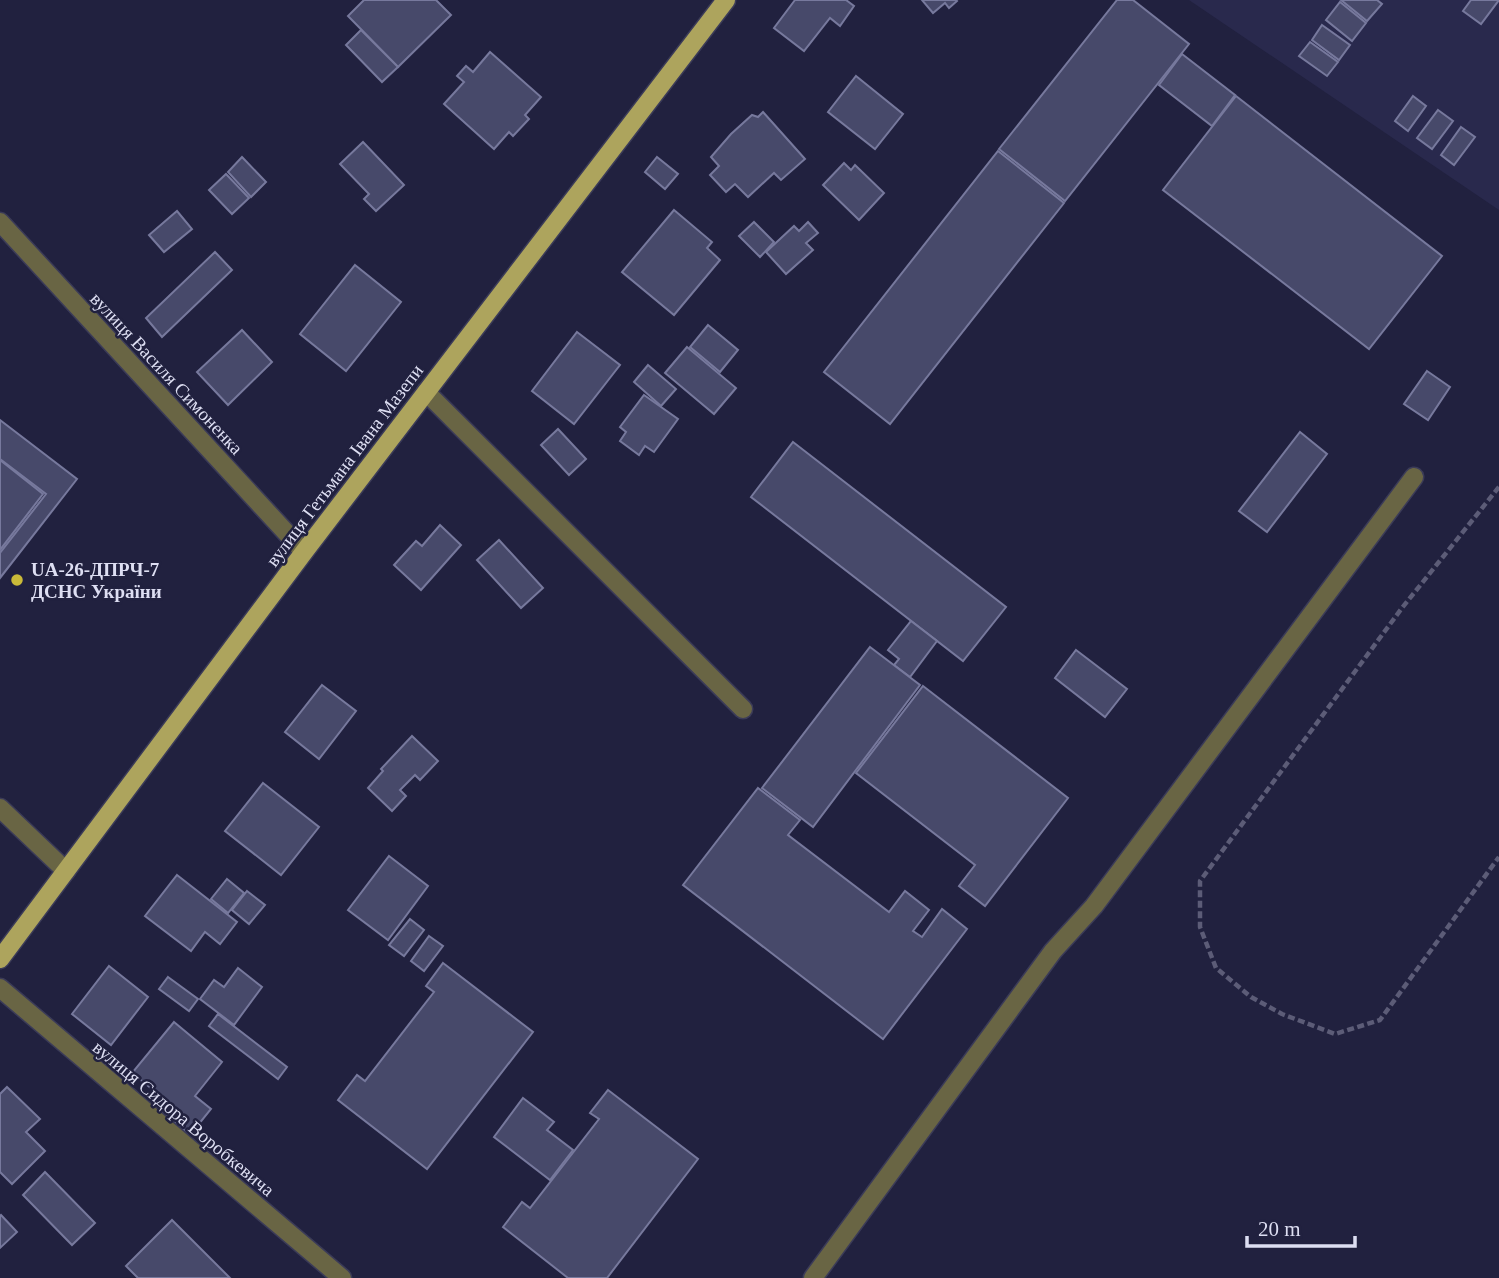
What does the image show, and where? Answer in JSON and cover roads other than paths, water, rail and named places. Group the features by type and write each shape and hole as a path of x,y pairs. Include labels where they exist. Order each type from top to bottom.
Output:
{"main road":[{"name":"вулиця Гетьмана Івана Мазепи","path":"0,959 304,552 726,0"}],"street":[{"name":"вулиця Василя Симоненка","path":"0,222 304,552"},
{"path":"426,392 743,709"},
{"path":"813,1278 1053,951 1094,906 1414,477"},
{"path":"0,807 66,871"},
{"name":"вулиця Сидора Воробкевича","path":"0,988 342,1278"}],"place":[{"name":"UA-26-ДПРЧ-7 ДСНС України","path":"17,580"}]}
